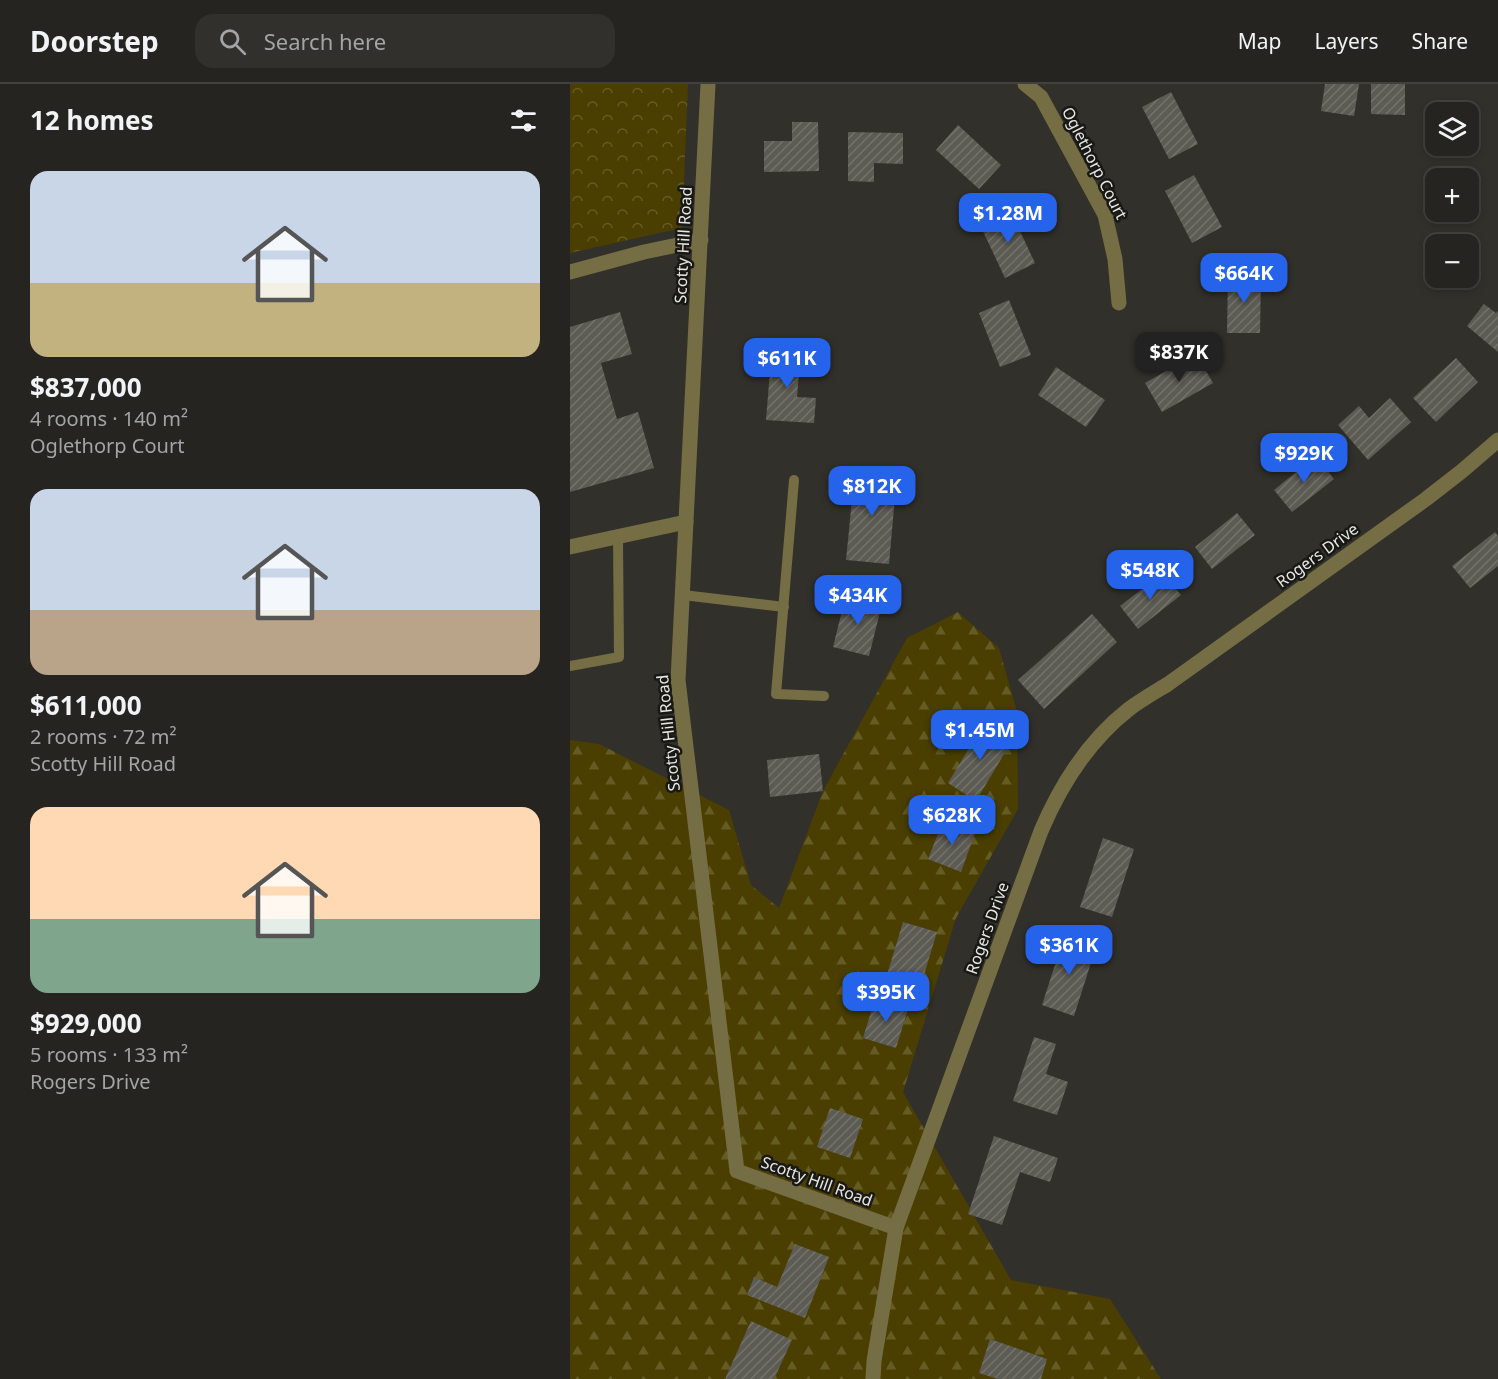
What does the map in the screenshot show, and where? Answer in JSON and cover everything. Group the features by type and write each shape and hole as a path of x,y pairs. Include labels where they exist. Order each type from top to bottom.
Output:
{"street":[{"name":"Scotty Hill Road","path":"708,84 678,680 736,1171 896,1228"},
{"name":"Oglethorp Court","path":"1025,84 1041,97 1105,214 1115,259 1119,303"},
{"path":"570,272 644,252 701,240"},
{"name":"Rogers Drive","path":"873,1379 896,1228 1041,831 1058,794 1086,752 1130,709 1426,499 1498,440"},
{"path":"570,547 687,522"}],"lane":[{"path":"794,480 776,694 824,696"},
{"path":"570,666 619,657 618,536"},
{"path":"683,595 784,607"}],"green space":[{"path":"570,84 688,84 682,228 570,253"},
{"path":"958,612 999,648 1017,712 1018,809 956,918 903,1092 1011,1280 1110,1299 1161,1379 570,1379 570,740 599,744 729,810 751,885 779,908 823,791 907,638"}],"building":[{"path":"1325,84 1359,84 1354,116 1321,111"},
{"path":"1371,84 1405,84 1405,115 1371,114"},
{"path":"1171,92 1198,144 1169,159 1142,107"},
{"path":"792,122 818,122 819,171 764,172 764,141 792,141"},
{"path":"958,125 1001,165 979,189 936,150"},
{"path":"848,132 903,133 903,164 874,163 874,182 848,181"},
{"path":"1194,175 1222,227 1192,243 1165,191"},
{"path":"1010,210 1035,263 1005,278 980,225"},
{"path":"1228,274 1261,275 1260,333 1227,333"},
{"path":"1009,300 1031,355 1000,367 979,313"},
{"path":"1484,304 1496,313 1498,311 1498,352 1467,326"},
{"path":"620,312 632,354 601,363 617,419 638,412 654,468 570,492 570,327"},
{"path":"772,347 801,350 797,397 816,398 814,423 766,420"},
{"path":"1196,354 1213,383 1162,412 1145,383"},
{"path":"1456,358 1478,382 1436,422 1413,398"},
{"path":"1056,367 1105,400 1086,427 1038,395"},
{"path":"1390,398 1411,422 1368,460 1338,425 1359,406 1369,418"},
{"path":"1316,456 1334,479 1292,512 1274,490"},
{"path":"855,470 897,474 889,564 846,560"},
{"path":"1237,513 1255,535 1212,569 1195,547"},
{"path":"1495,532 1498,536 1498,566 1470,588 1452,566"},
{"path":"1163,573 1181,595 1138,629 1120,606"},
{"path":"846,595 882,604 869,656 833,647"},
{"path":"1092,614 1117,642 1044,709 1018,680"},
{"path":"985,722 1013,739 976,801 948,783"},
{"path":"819,754 823,791 770,797 767,760"},
{"path":"943,821 975,833 961,872 928,859"},
{"path":"1103,838 1134,849 1112,917 1080,907"},
{"path":"903,922 937,932 920,988 886,978"},
{"path":"1064,937 1096,947 1074,1016 1042,1005"},
{"path":"875,999 908,1009 896,1048 863,1038"},
{"path":"1034,1037 1056,1044 1046,1074 1068,1082 1057,1115 1013,1101"},
{"path":"830,1108 863,1119 850,1158 817,1147"},
{"path":"994,1136 1058,1158 1050,1182 1020,1172 1002,1225 968,1214"},
{"path":"795,1244 829,1257 805,1318 747,1295 754,1277 777,1287"},
{"path":"751,1321 792,1340 774,1379 725,1379"},
{"path":"990,1339 1047,1359 1041,1379 998,1379 979,1373"}]}
